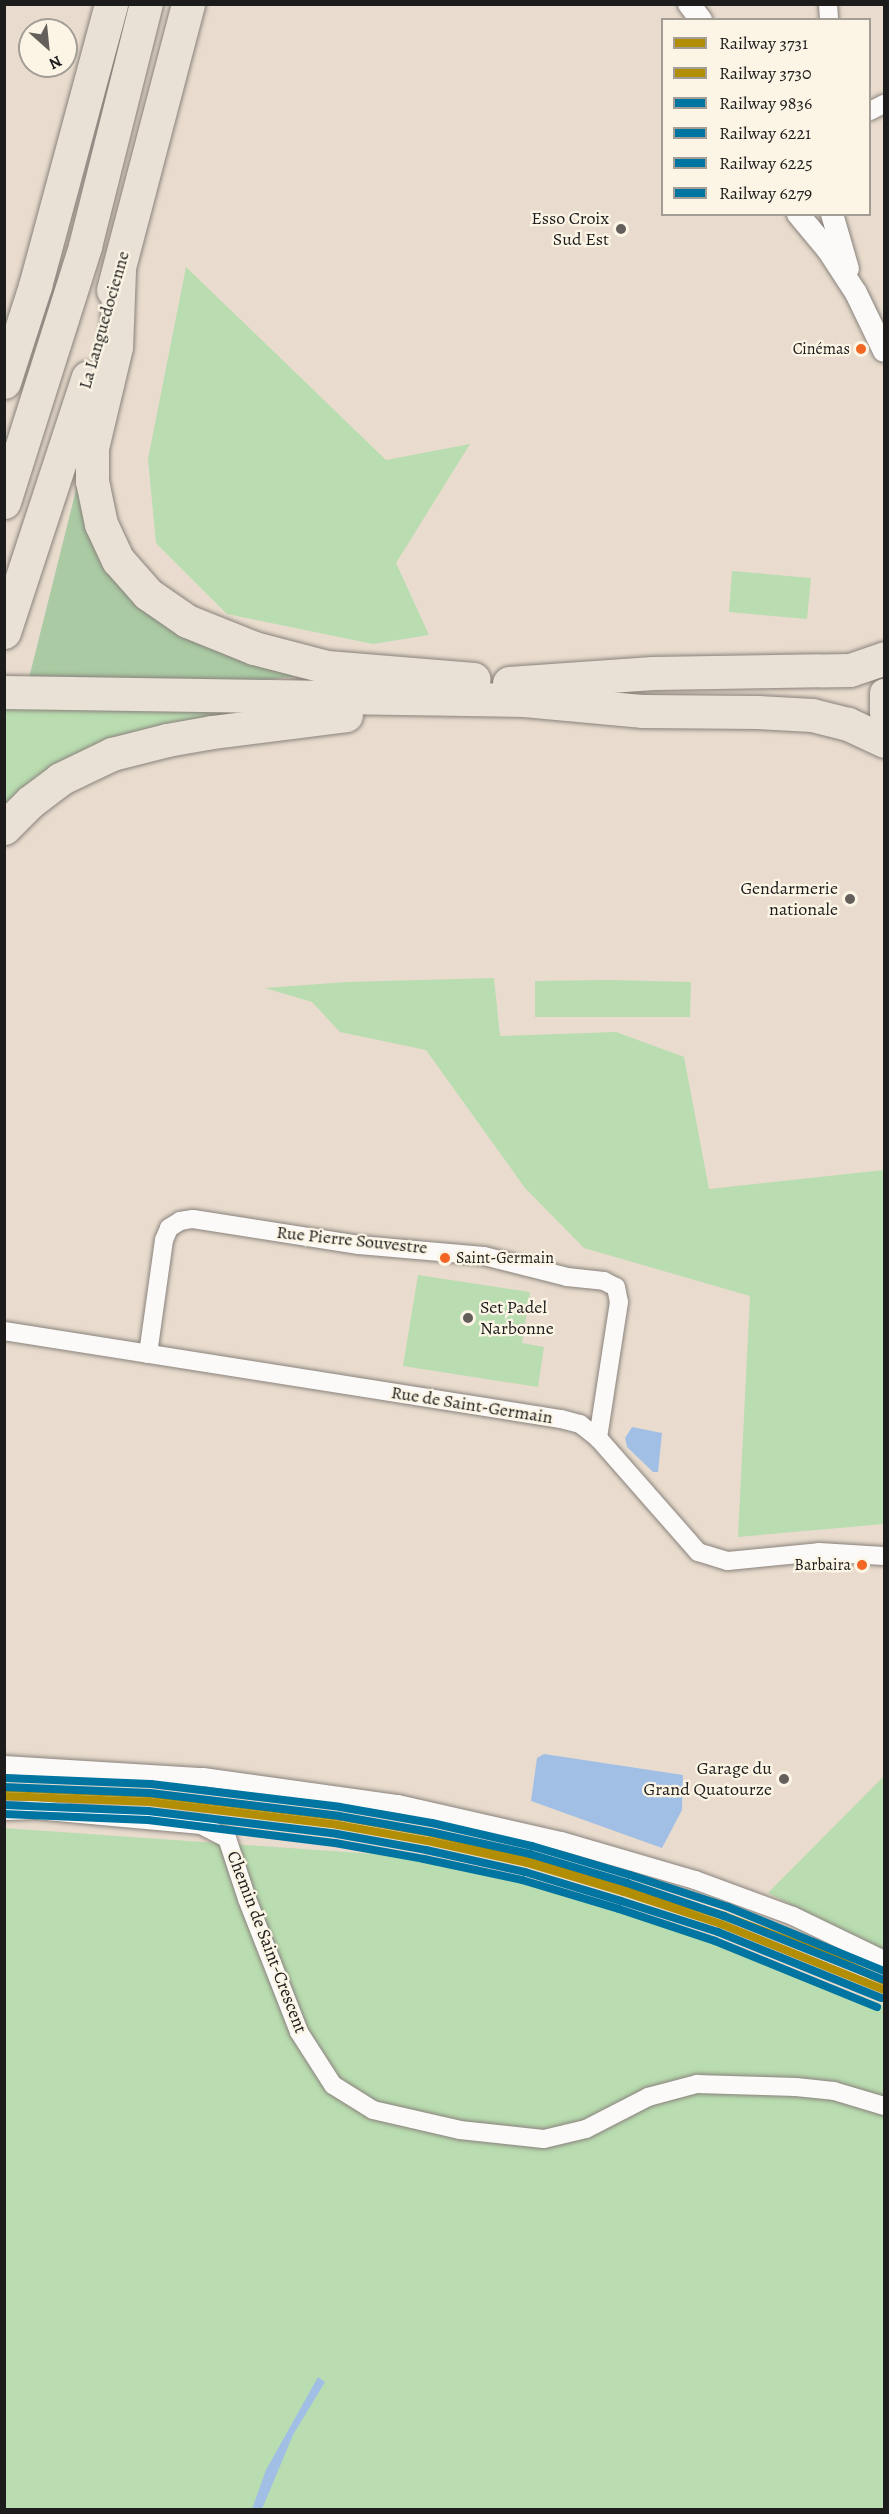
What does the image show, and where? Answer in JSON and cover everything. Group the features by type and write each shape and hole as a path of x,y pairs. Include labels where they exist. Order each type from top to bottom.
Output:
{"highway":[{"path":"4,382 35,286 111,4"},
{"path":"4,502 85,246 146,4"},
{"name":"La Languedocienne","path":"4,632 80,404 188,4"},
{"path":"118,270 116,347 92,448 92,481 101,524 118,560 148,594 187,621 254,648 327,667 523,692 643,711 812,715 848,724 885,741"},
{"path":"4,828 30,802 60,779 82,767 112,754 167,740 653,673 850,670 885,658"},
{"path":"4,692 331,696 523,692"}],"main road":[{"path":"885,693 885,713"}],"street":[{"path":"676,4 682,18"},
{"path":"689,4 700,18"},
{"path":"800,216 821,241 856,293 885,351"},
{"path":"833,216 856,293"},
{"path":"850,670 885,645"},
{"name":"Rue Pierre Souvestre","path":"148,1354 164,1239 169,1228 180,1221 193,1219 359,1245 418,1248 484,1256 567,1277 604,1281 616,1287 619,1302 598,1438"},
{"name":"Rue de Saint-Germain","path":"4,1331 561,1419 579,1424 598,1438 698,1552 728,1561 819,1552 885,1556"},
{"path":"4,1765 203,1777 398,1804 561,1841 695,1880 793,1917 885,1960"},
{"name":"Chemin de Saint-Crescent","path":"4,1811 36,1810 201,1826 227,1838 247,1899 299,2032 333,2085 374,2110 460,2130 544,2139 586,2129 648,2097 697,2084 796,2087 834,2091 885,2106"}],"green space":[{"path":"186,267 386,460 470,444 396,563 429,635 373,644 227,614 156,543 148,459"},
{"path":"83,462 113,564 317,674 256,681 29,678"},
{"path":"732,571 811,578 807,619 729,612"},
{"path":"5,708 248,710 165,733 5,818"},
{"path":"494,978 500,1036 616,1032 684,1057 709,1189 884,1170 884,1524 738,1537 750,1296 584,1248 525,1188 426,1050 340,1032 312,1002 265,988 347,982"},
{"path":"535,981 691,982 690,1017 535,1017"},
{"name":"Set Padel Narbonne","path":"418,1275 530,1292 522,1343 544,1347 538,1387 403,1366"},
{"path":"884,1776 884,1951 768,1893"},
{"path":"4,1828 445,1859 659,1921 884,2005 884,2509 5,2509"}],"water":[{"path":"632,1427 662,1433 658,1472 653,1472 627,1447 625,1438"},
{"path":"544,1754 683,1775 682,1810 662,1848 531,1801 537,1758"},
{"path":"318,2377 325,2382 293,2435 262,2509 252,2509 266,2470"}],"rail line":[{"name":"6279","path":"5,1778 151,1784 340,1807 432,1823 532,1846 728,1907 884,1971"},
{"name":"6221","path":"4,1787 150,1793 339,1816 430,1832 530,1854 627,1883 724,1916 884,1980"},
{"name":"3730","path":"4,1788 149,1794 342,1817 431,1833 529,1857 724,1916 820,1952 884,1981"},
{"name":"3731","path":"4,1796 149,1802 338,1825 428,1841 527,1863 624,1892 721,1924 884,1990"},
{"name":"9836","path":"4,1805 148,1811 337,1834 426,1850 525,1872 718,1932 881,1998"},
{"name":"6225","path":"4,1814 148,1820 335,1843 522,1880 715,1941 877,2007"}],"place":[{"name":"Esso Croix Sud Est","path":"621,229"},
{"name":"Cinémas","path":"861,349"},
{"name":"Gendarmerie nationale","path":"850,899"},
{"name":"Saint-Germain","path":"445,1258"},
{"name":"Set Padel Narbonne","path":"468,1318"},
{"name":"Barbaira","path":"862,1565"},
{"name":"Garage du Grand Quatourze","path":"784,1779"}]}
